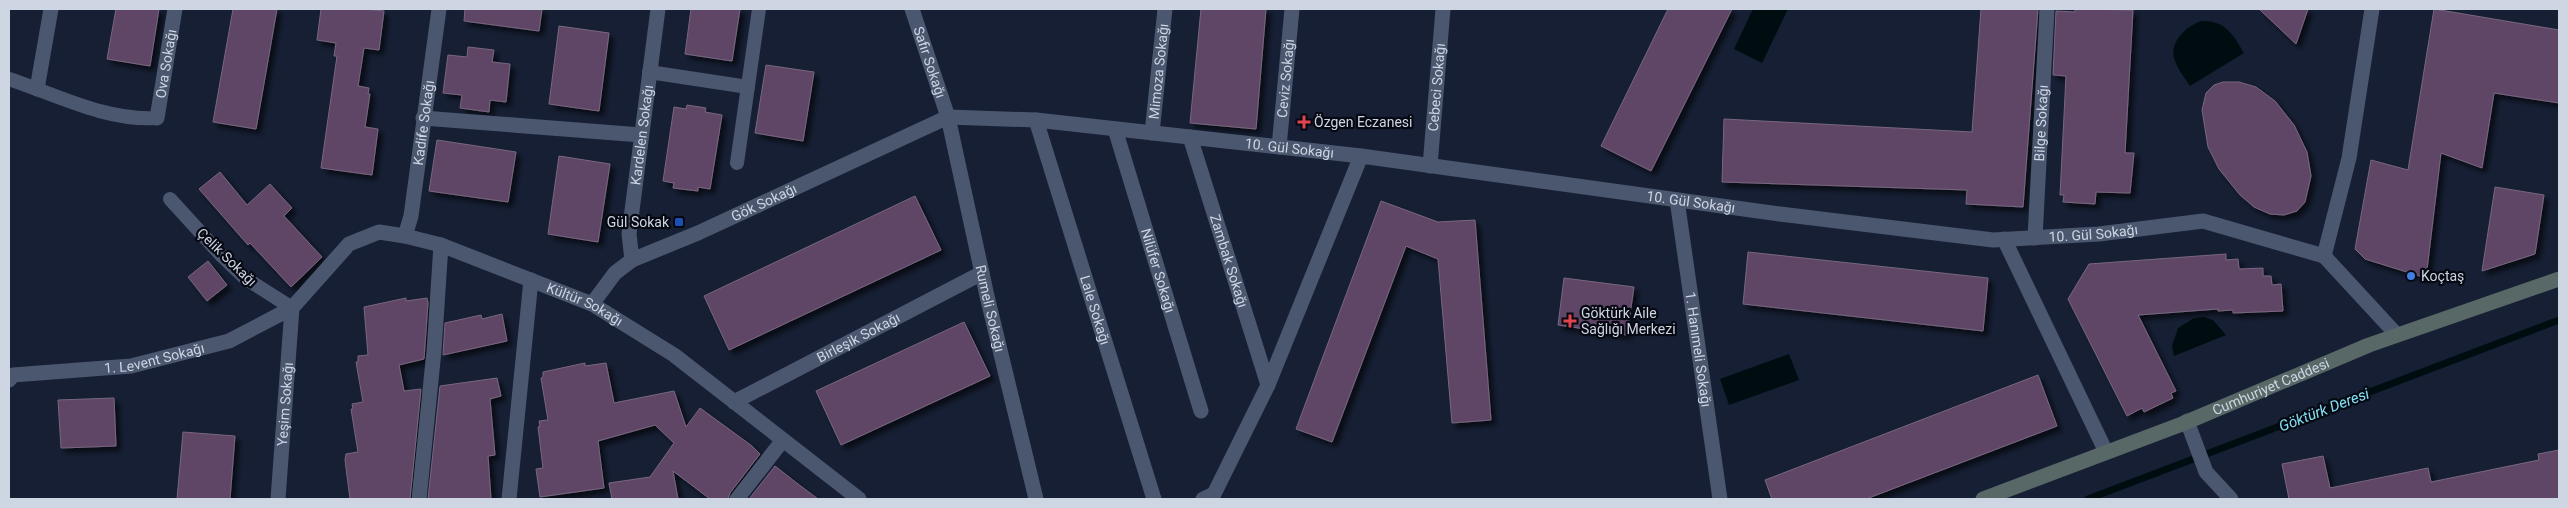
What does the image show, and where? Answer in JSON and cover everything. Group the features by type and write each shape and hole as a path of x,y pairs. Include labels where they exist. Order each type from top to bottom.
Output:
{"main road":[{"name":"Cumhuriyet Caddesi","path":"1983,499 2187,421 2397,335 2559,279"}],"street":[{"path":"37,88 51,9"},
{"name":"Ova Sokağı","path":"157,118 175,9"},
{"name":"Kadife Sokağı","path":"405,236 411,216 423,118 440,9"},
{"name":"Kardelen Sokağı","path":"632,260 629,234 640,135 658,9"},
{"name":"Safir Sokağı","path":"912,9 948,117"},
{"name":"Mimoza Sokağı","path":"1152,133 1165,9"},
{"name":"Ceviz Sokağı","path":"1279,147 1292,9"},
{"name":"Cebeci Sokağı","path":"1430,166 1443,9"},
{"name":"Bilge Sokağı","path":"2035,238 2047,9"},
{"path":"2372,9 2349,158 2324,256 2397,335"},
{"name":"10. Gül Sokağı","path":"948,117 1036,120 1360,156 1677,200 1993,240 2099,234 2203,221 2324,256"},
{"name":"Gök Sokağı","path":"592,304 615,273 632,260 698,233 948,117"},
{"name":"Rumeli Sokağı","path":"948,117 982,274 1036,499"},
{"path":"423,118 640,135"},
{"name":"Lale Sokağı","path":"1036,120 1154,499"},
{"name":"Nilüfer Sokağı","path":"1115,129 1201,411"},
{"name":"Zambak Sokağı","path":"1190,138 1268,385"},
{"path":"1210,497 1268,385 1360,156"},
{"name":"1. Hanımeli Sokağı","path":"1677,200 1720,499"},
{"name":"Kültür Sokağı","path":"292,308 349,244 380,232 441,245 592,304 674,355 859,499"},
{"path":"2004,239 2106,452"},
{"path":"419,499 434,351 441,245"},
{"name":"Birleşik Sokağı","path":"734,402 982,274"},
{"path":"509,499 531,280"},
{"name":"1. Levent Sokağı","path":"9,380 13,376 132,366 229,341 292,308"},
{"name":"Yeşim Sokağı","path":"278,499 292,308"},
{"path":"2187,421 2195,447 2206,472 2230,499"},
{"path":"737,499 783,440"}],"lane":[{"path":"737,163 759,9"},
{"path":"649,72 748,87"},
{"path":"9,79 110,115 140,119 157,118"},
{"name":"Çelik Sokağı","path":"170,199 221,256 245,278 292,308"}],"shaded area":[{"path":"1753,9 1788,9 1762,63 1734,49"},
{"path":"2201,21 2216,23 2227,29 2244,53 2190,86 2176,64 2173,54 2174,48 2179,36 2189,27"},
{"path":"2204,317 2213,320 2226,335 2174,356 2172,346 2178,328 2194,318"},
{"path":"1789,354 1799,380 1729,405 1720,379"}],"building":[{"path":"116,9 159,9 150,66 107,59"},
{"path":"233,9 277,9 256,129 213,122"},
{"path":"321,9 384,11 379,50 364,48 358,86 369,88 368,94 370,94 365,127 378,129 372,175 321,168 337,56 334,56 336,43 317,40"},
{"path":"465,9 542,9 539,31 464,21"},
{"path":"691,9 740,9 732,61 685,54"},
{"path":"1201,9 1266,9 1256,129 1190,123"},
{"path":"1668,9 1732,9 1651,171 1601,146"},
{"path":"1981,9 2038,9 2023,207 1966,204 1967,190 1722,182 1724,119 1972,132"},
{"path":"2075,9 2133,10 2125,153 2134,153 2130,193 2096,192 2095,204 2063,202 2064,195 2060,195 2066,76 2053,75 2056,11 2075,12"},
{"path":"2259,9 2308,9 2296,44"},
{"path":"2434,9 2559,30 2559,103 2494,93 2482,168 2441,153 2426,278 2365,259 2355,249 2371,160 2408,170"},
{"path":"559,26 609,33 599,111 549,104"},
{"path":"468,47 494,50 492,62 510,64 506,102 490,100 489,112 460,108 462,95 443,93 448,55 467,57"},
{"path":"766,65 814,72 803,141 755,133"},
{"path":"2223,82 2239,82 2256,87 2275,101 2294,125 2307,152 2311,176 2305,202 2297,211 2284,215 2270,214 2254,207 2240,195 2219,169 2208,147 2202,110 2206,93 2214,85"},
{"path":"687,105 706,108 705,112 722,115 710,189 698,187 698,191 673,188 674,183 663,181 674,107 686,109"},
{"path":"437,140 516,152 508,202 429,191"},
{"path":"559,156 610,164 598,242 548,234"},
{"path":"220,172 247,205 270,184 292,208 284,216 322,257 291,287 250,243 248,245 199,189"},
{"path":"2495,187 2544,195 2535,254 2482,271"},
{"path":"915,196 941,250 729,350 704,296"},
{"path":"1381,201 1438,222 1475,220 1491,420 1452,423 1438,259 1406,246 1332,442 1296,429"},
{"path":"1748,252 1988,278 1983,331 1743,304"},
{"path":"2226,254 2226,260 2238,259 2239,269 2263,268 2263,276 2271,276 2272,285 2281,284 2283,311 2233,313 2233,310 2218,311 2218,309 2138,315 2176,391 2171,393 2173,398 2144,412 2142,408 2127,416 2068,299 2089,264"},
{"path":"208,261 227,285 207,301 188,277"},
{"path":"1564,278 1634,287 1627,335 1558,325"},
{"path":"406,298 406,301 427,298 428,303 424,359 399,365 404,391 421,389 410,499 350,499 345,460 346,454 358,452 351,409 353,409 352,404 363,402 356,362 358,362 358,356 368,355 364,307"},
{"path":"502,314 507,341 443,355 445,323 481,315 482,319"},
{"path":"964,322 990,376 841,445 816,391"},
{"path":"585,363 585,366 606,363 614,403 674,391 686,427 700,408 752,446 760,454 730,493 728,499 710,499 673,471 678,499 612,499 609,483 650,477 674,443 655,425 598,441 604,488 540,497 536,469 543,468 538,427 540,426 539,421 548,420 541,378 543,377 543,372"},
{"path":"2038,375 2057,426 1866,499 1772,499 1765,480"},
{"path":"497,378 501,396 490,399 495,455 488,456 491,499 428,499 440,386"},
{"path":"114,398 116,446 61,448 58,400"},
{"path":"183,432 235,436 230,499 177,499"},
{"path":"2559,450 2559,499 2289,499 2282,464 2323,456 2330,488 2428,468 2431,482 2539,460 2538,454"},
{"path":"775,466 798,484 818,499 749,499"}],"waterway":[{"name":"Göktürk Deresi","path":"2088,499 2559,320"}],"place":[{"name":"Özgen Eczanesi","path":"1304,122"},
{"name":"Gül Sokak","path":"679,222"},
{"name":"Koçtaş","path":"2411,276"},
{"name":"Göktürk Aile Sağlığı Merkezi","path":"1570,321"}]}
